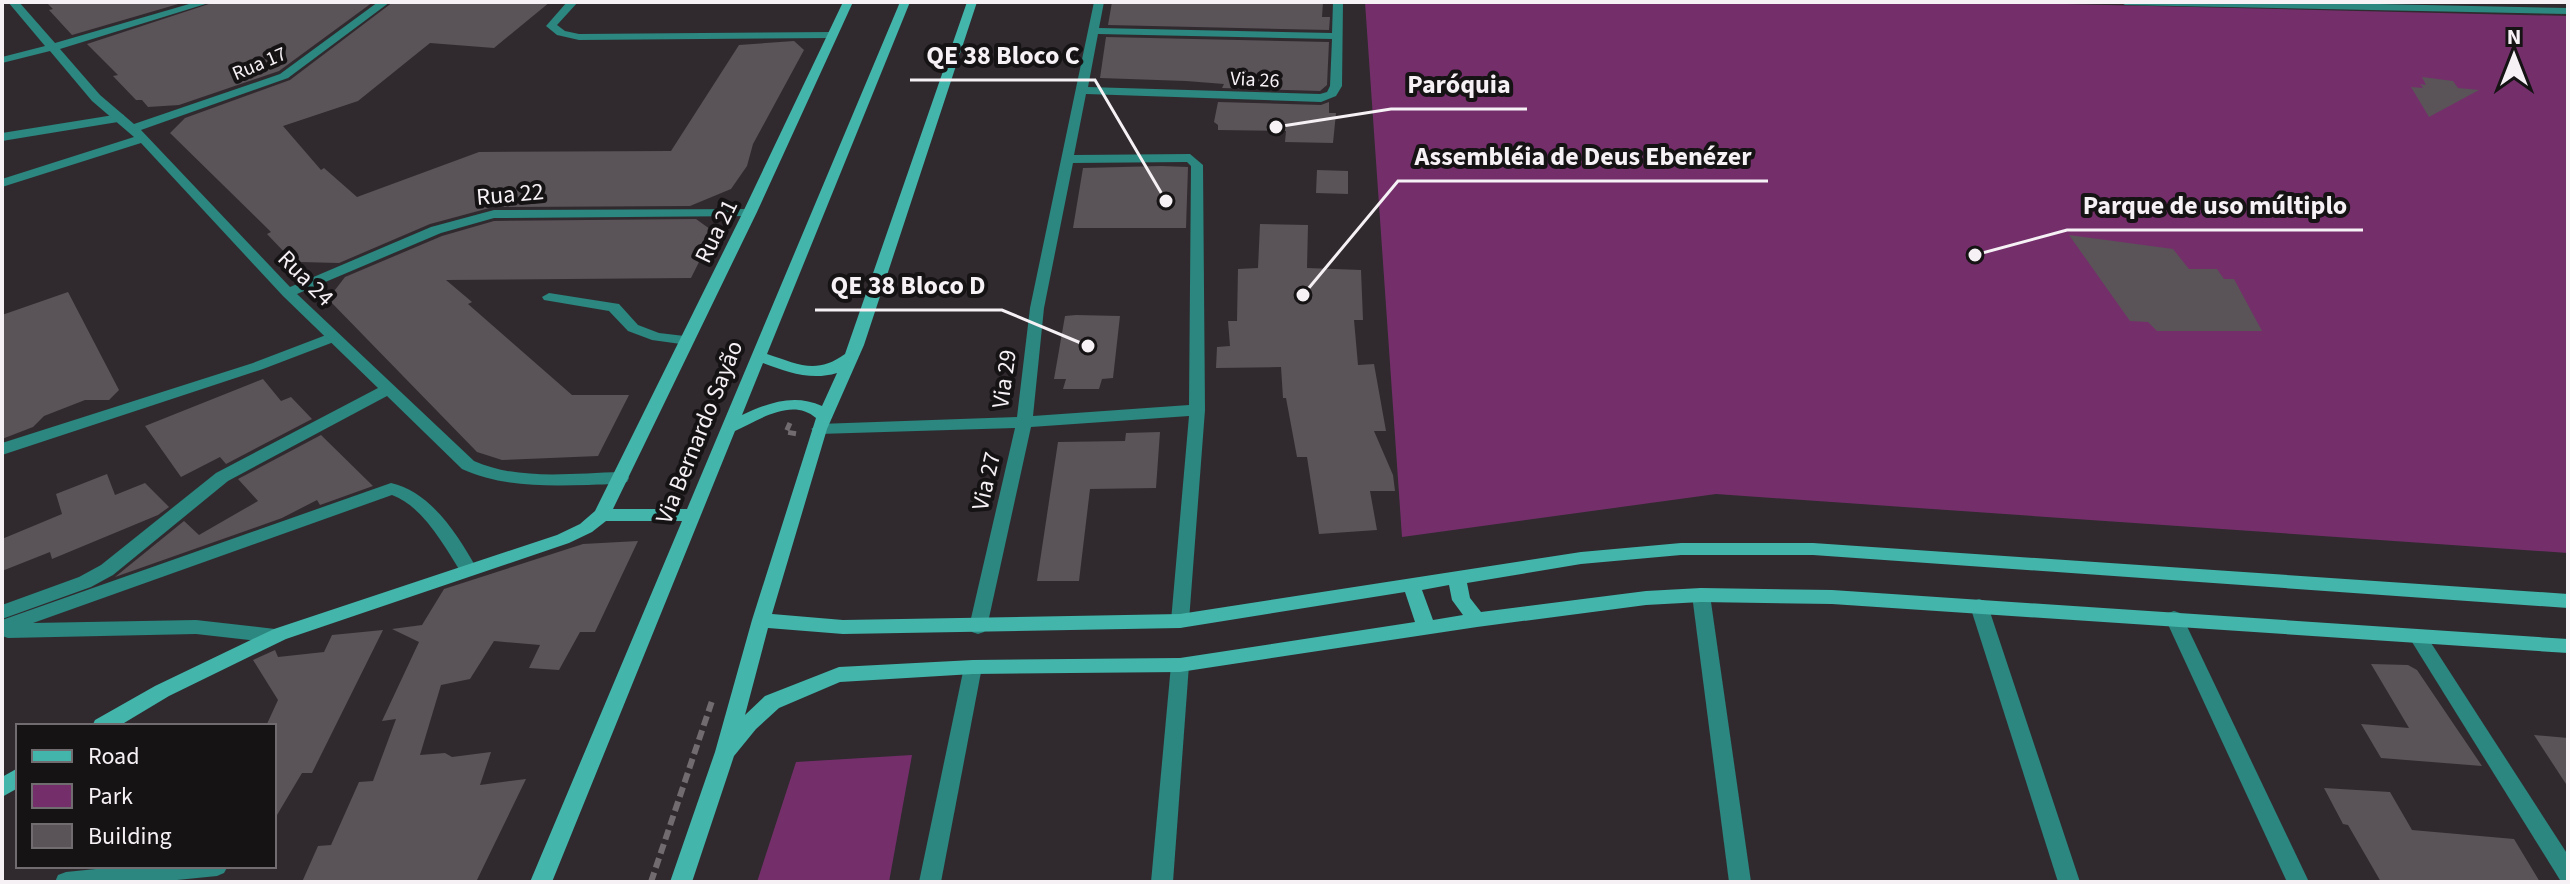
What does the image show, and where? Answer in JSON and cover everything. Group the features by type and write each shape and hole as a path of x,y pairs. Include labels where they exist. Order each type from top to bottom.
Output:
{"street":[{"name":"Rua 24","path":"13,2 96,98 138,134 288,293 477,471 526,477 621,478"},
{"path":"2,60 207,2"},
{"name":"Rua 17","path":"2,183 290,74 385,2"},
{"path":"573,2 551,26 561,33 579,37 832,35"},
{"name":"Rua 21","path":"602,515 750,212 848,2"},
{"name":"Via Bernardo Sayão","path":"541,882 905,2"},
{"path":"681,882 725,752 761,620 822,423 857,345 972,2"},
{"name":"Via 29","path":"822,423 1024,422 1037,308 1099,2"},
{"name":"Via 26","path":"1081,90 1321,98 1335,90 1338,2"},
{"path":"2125,2 2566,11"},
{"path":"2553,2 2566,11"},
{"path":"1094,31 1336,36"},
{"path":"2,137 120,118"},
{"path":"1068,159 1190,158 1196,161 1197,410 1180,621"},
{"name":"Rua 22","path":"288,293 436,230 494,214 750,212"},
{"path":"549,297 614,307 633,328 657,337 688,340"},
{"path":"2,449 244,371 334,337"},
{"path":"759,357 794,371 825,371 850,360 857,345"},
{"path":"2,612 85,582 107,570 222,477 389,389"},
{"path":"729,428 772,407 790,404 807,405 819,410 822,423"},
{"path":"1024,422 1197,410"},
{"name":"Via 27","path":"978,627 1024,422"},
{"path":"2,630 391,489 407,492 449,539 468,569"},
{"path":"105,724 162,691 275,636 563,539 586,528 602,515 693,515"},
{"path":"761,620 843,627 978,627 1180,621 1581,558 1681,549 1813,549 2568,601"},
{"path":"1457,578 1461,600 1477,620"},
{"path":"1410,586 1418,599 1426,629"},
{"path":"725,752 772,702 827,679 890,670 1180,665 1596,603 1701,595 1832,597 2568,646"},
{"path":"1701,595 1740,882"},
{"path":"1979,606 2069,882"},
{"path":"2174,618 2298,882"},
{"path":"2,630 196,627 275,636"},
{"path":"2418,637 2568,873"},
{"path":"1162,882 1180,665"},
{"path":"930,882 973,667"},
{"path":"66,882 198,868"}],"green space":[{"path":"1365,2 1984,2 2568,16 2568,553 1716,494 1402,537"},
{"path":"912,755 889,882 757,882 796,762"}],"building":[{"path":"46,2 185,2 72,35 49,10 53,9"},
{"path":"215,2 373,2 279,71 179,105 148,107 142,100 136,100 113,76 118,75 87,44"},
{"path":"393,2 550,2 494,48 430,43 358,101 283,126 321,170 324,168 357,197 479,152 671,151 739,45 794,41 804,50 753,144 747,166 731,189 690,206 493,207 430,224 339,263 300,262 292,254 288,256 267,234 271,232 170,133 185,118 290,80"},
{"path":"1112,2 1323,2 1322,17 1330,17 1329,30 1108,25"},
{"path":"1106,37 1329,42 1327,85 1320,91 1222,88 1224,84 1100,78"},
{"path":"2422,77 2453,81 2458,88 2479,90 2429,117 2411,87 2423,88 2420,84 2426,85"},
{"path":"1218,102 1321,105 1329,102 1329,113 1336,113 1333,143 1285,142 1286,131 1218,130 1214,122"},
{"path":"1188,167 1186,228 1073,228 1083,168"},
{"path":"1317,170 1348,171 1348,194 1316,193"},
{"path":"696,219 714,232 691,278 446,280 472,302 468,304 572,395 629,395 598,456 502,460 477,452 328,299 345,277 442,236 494,221"},
{"path":"1260,224 1308,225 1307,268 1361,270 1363,320 1354,320 1358,365 1374,364 1386,431 1374,431 1393,475 1395,491 1370,491 1377,530 1319,534 1307,457 1297,457 1286,398 1283,398 1281,367 1216,368 1217,347 1230,346 1228,321 1237,321 1238,269 1258,268"},
{"path":"2069,235 2173,249 2189,269 2217,269 2224,279 2234,279 2262,331 2157,331 2148,322 2130,321"},
{"path":"68,292 119,390 109,400 85,400 44,416 33,427 2,439 2,315"},
{"path":"1065,316 1120,316 1113,378 1102,379 1099,389 1063,389 1066,379 1054,379"},
{"path":"263,379 281,401 291,397 312,419 226,464 220,457 181,477 145,426"},
{"path":"1160,432 1156,488 1090,489 1079,581 1037,581 1058,442 1125,441 1126,433"},
{"path":"321,435 373,486 320,505 317,500 282,518 115,577 184,521 199,535 258,501 238,479"},
{"path":"107,474 115,495 145,483 169,507 158,515 52,559 50,552 2,571 2,539 62,514 56,494"},
{"path":"638,541 595,632 580,632 559,670 529,668 540,645 494,641 470,679 441,685 420,755 445,753 452,757 491,752 480,785 526,779 476,882 302,882 318,846 331,845 359,782 373,781 396,719 382,721 419,642 392,629 422,625 444,589 583,544"},
{"path":"383,630 312,773 302,773 276,817 276,724 267,724 278,700 253,660 275,650 278,657 324,652 332,635"},
{"path":"2371,664 2408,665 2417,670 2482,766 2381,758 2361,724 2409,728"},
{"path":"2534,735 2568,738 2568,787"},
{"path":"2324,788 2390,792 2412,830 2514,839 2540,882 2381,882 2348,825 2343,824"}],"place":[{"name":"Paróquia","path":"1276,127"},
{"name":"QE 38 Bloco C","path":"1166,201"},
{"name":"Parque de uso múltiplo","path":"1975,255"},
{"name":"Assembléia de Deus Ebenézer","path":"1303,295"},
{"name":"QE 38 Bloco D","path":"1088,346"}]}
